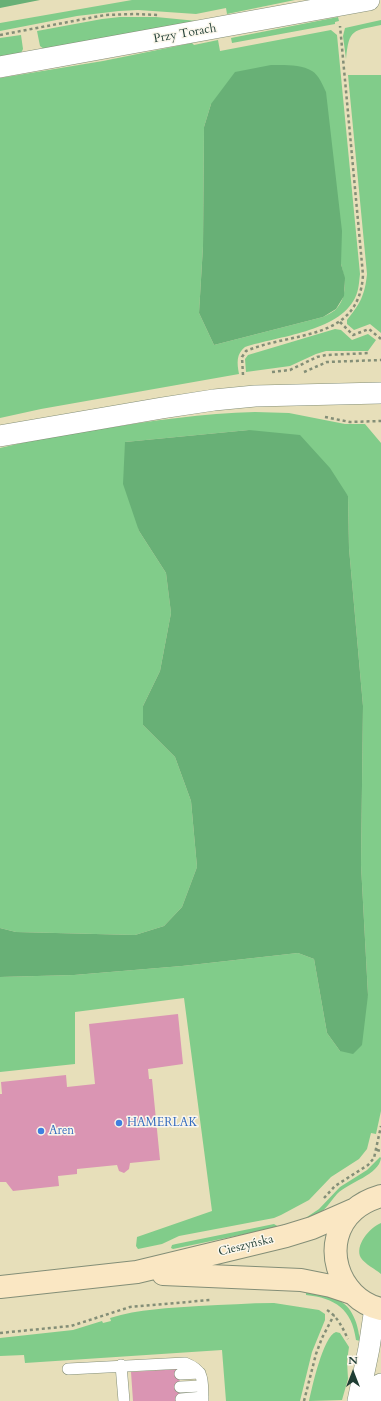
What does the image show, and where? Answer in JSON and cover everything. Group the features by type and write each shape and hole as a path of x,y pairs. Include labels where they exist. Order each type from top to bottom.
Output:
{"main road":[{"name":"Cieszyńska","path":"0,1287 137,1272 286,1236 312,1228 353,1210 367,1201 381,1196"},
{"path":"353,1210 342,1225 336,1242 336,1261 341,1278 352,1293 363,1302 378,1308"},
{"name":"Cieszyńska","path":"137,1272 301,1280 331,1286 352,1293"}],"street":[{"name":"Przy Torach","path":"0,67 369,0"},
{"path":"0,436 214,400 255,396 381,393"},
{"path":"358,1401 378,1308"},
{"path":"370,1401 381,1384"}],"lane":[{"path":"68,1369 185,1362 194,1366 200,1373 202,1378 203,1399 181,1399"},
{"path":"121,1365 127,1378 126,1394"},
{"path":"180,1374 200,1373"},
{"path":"180,1387 202,1386"}],"path":[{"path":"243,377 242,357 246,351 323,330 340,322 354,308 363,284 340,26"},
{"path":"340,322 353,335 368,329 381,339"},
{"path":"267,373 290,370 317,357 326,355 370,354"},
{"path":"319,1203 335,1186 368,1165 374,1158 377,1150 381,1126"},
{"path":"377,1150 381,1151"},
{"path":"0,1333 71,1326 130,1307 211,1299"},
{"path":"324,1308 334,1315 340,1322 352,1344 369,1348"},
{"path":"304,1401 316,1354 322,1338 334,1315"}],"green space":[{"path":"0,0 40,0 0,8"},
{"path":"132,0 295,0 227,14 226,8 196,14 138,10 119,11 77,16 0,31 0,23"},
{"path":"120,17 156,17 197,21 44,49 40,46 37,31"},
{"path":"338,17 339,21 335,22 335,24 232,43 231,38"},
{"path":"381,20 381,25 358,30 351,36 346,59 343,36 345,28"},
{"path":"331,30 337,35 360,274 355,298 347,309 321,326 290,336 245,347 240,353 238,359 239,374 41,409 0,418 0,78 103,61 192,43 194,45 218,40 220,51","holes":["211,104 341,264 345,287 343,298 333,312 323,317 214,345 199,313 203,246 204,127"]},
{"path":"21,35 23,49 21,53 0,57 0,38"},
{"path":"271,65 292,65 308,69 317,75 326,92 342,231 341,264 345,278 344,296 336,309 323,317 214,345 199,313 203,246 204,127 211,104 235,72"},
{"path":"348,75 381,75 381,333 370,324 354,330 347,324 347,320 361,299 365,288 367,274"},
{"path":"335,329 341,330 352,340 368,334 376,340 368,351 326,351 290,366 246,372 245,359 248,355"},
{"path":"255,412 289,413 345,424 365,424 381,443 381,1111 376,1134 371,1133 367,1149 359,1159 331,1177 309,1200 274,1218 179,1236 162,1244 138,1249 136,1246 137,1237 212,1211 184,998 75,1012 75,1064 0,1072 0,977 74,975 182,966 298,953 314,959 327,1033 340,1051 368,995 361,865 363,706 349,548 348,496 249,430 125,442 139,531 166,573 171,613 160,671 143,706 143,725 175,757 191,801 197,867 182,907 164,926 135,935 16,932 0,928 0,448 63,435 158,420 216,414"},
{"path":"249,430 300,435 330,468 348,496 349,548 363,706 361,865 368,995 362,1045 353,1054 340,1051 327,1033 314,959 298,953 182,966 74,975 0,977 0,928 16,932 135,935 164,926 182,907 197,867 191,801 175,757 143,725 143,706 160,671 171,613 166,573 139,531 123,484 125,442"},
{"path":"380,1157 379,1164 369,1174 342,1190 318,1214 312,1218 301,1221 319,1209 340,1187 367,1170"},
{"path":"381,1223 381,1274 363,1260 359,1253 361,1243 364,1238 372,1228"},
{"path":"274,1224 279,1227 173,1249 171,1248 172,1245 176,1244"},
{"path":"306,1292 330,1296 342,1302 351,1311 354,1317 358,1328 360,1341 356,1340 351,1320 340,1307 334,1302 306,1295"},
{"path":"274,1303 319,1310 325,1314 325,1320 312,1352 300,1401 226,1401 222,1350 25,1363 24,1355 0,1356 0,1338 73,1330 102,1321 103,1323 111,1321 110,1318 121,1315 165,1308"},
{"path":"336,1332 340,1333 349,1347 347,1361 348,1379 342,1400 309,1401 315,1375 323,1352 331,1336"}],"building":[{"path":"178,1014 183,1064 148,1069 149,1079 152,1079 160,1160 130,1163 129,1169 124,1173 119,1171 117,1165 77,1169 77,1174 58,1176 59,1186 13,1191 6,1182 0,1182 1,1082 66,1075 67,1087 95,1084 89,1024"},
{"path":"179,1369 181,1401 133,1401 131,1372"}],"place":[{"name":"HAMERLAK","path":"119,1123"},
{"name":"Aren","path":"41,1131"}]}
